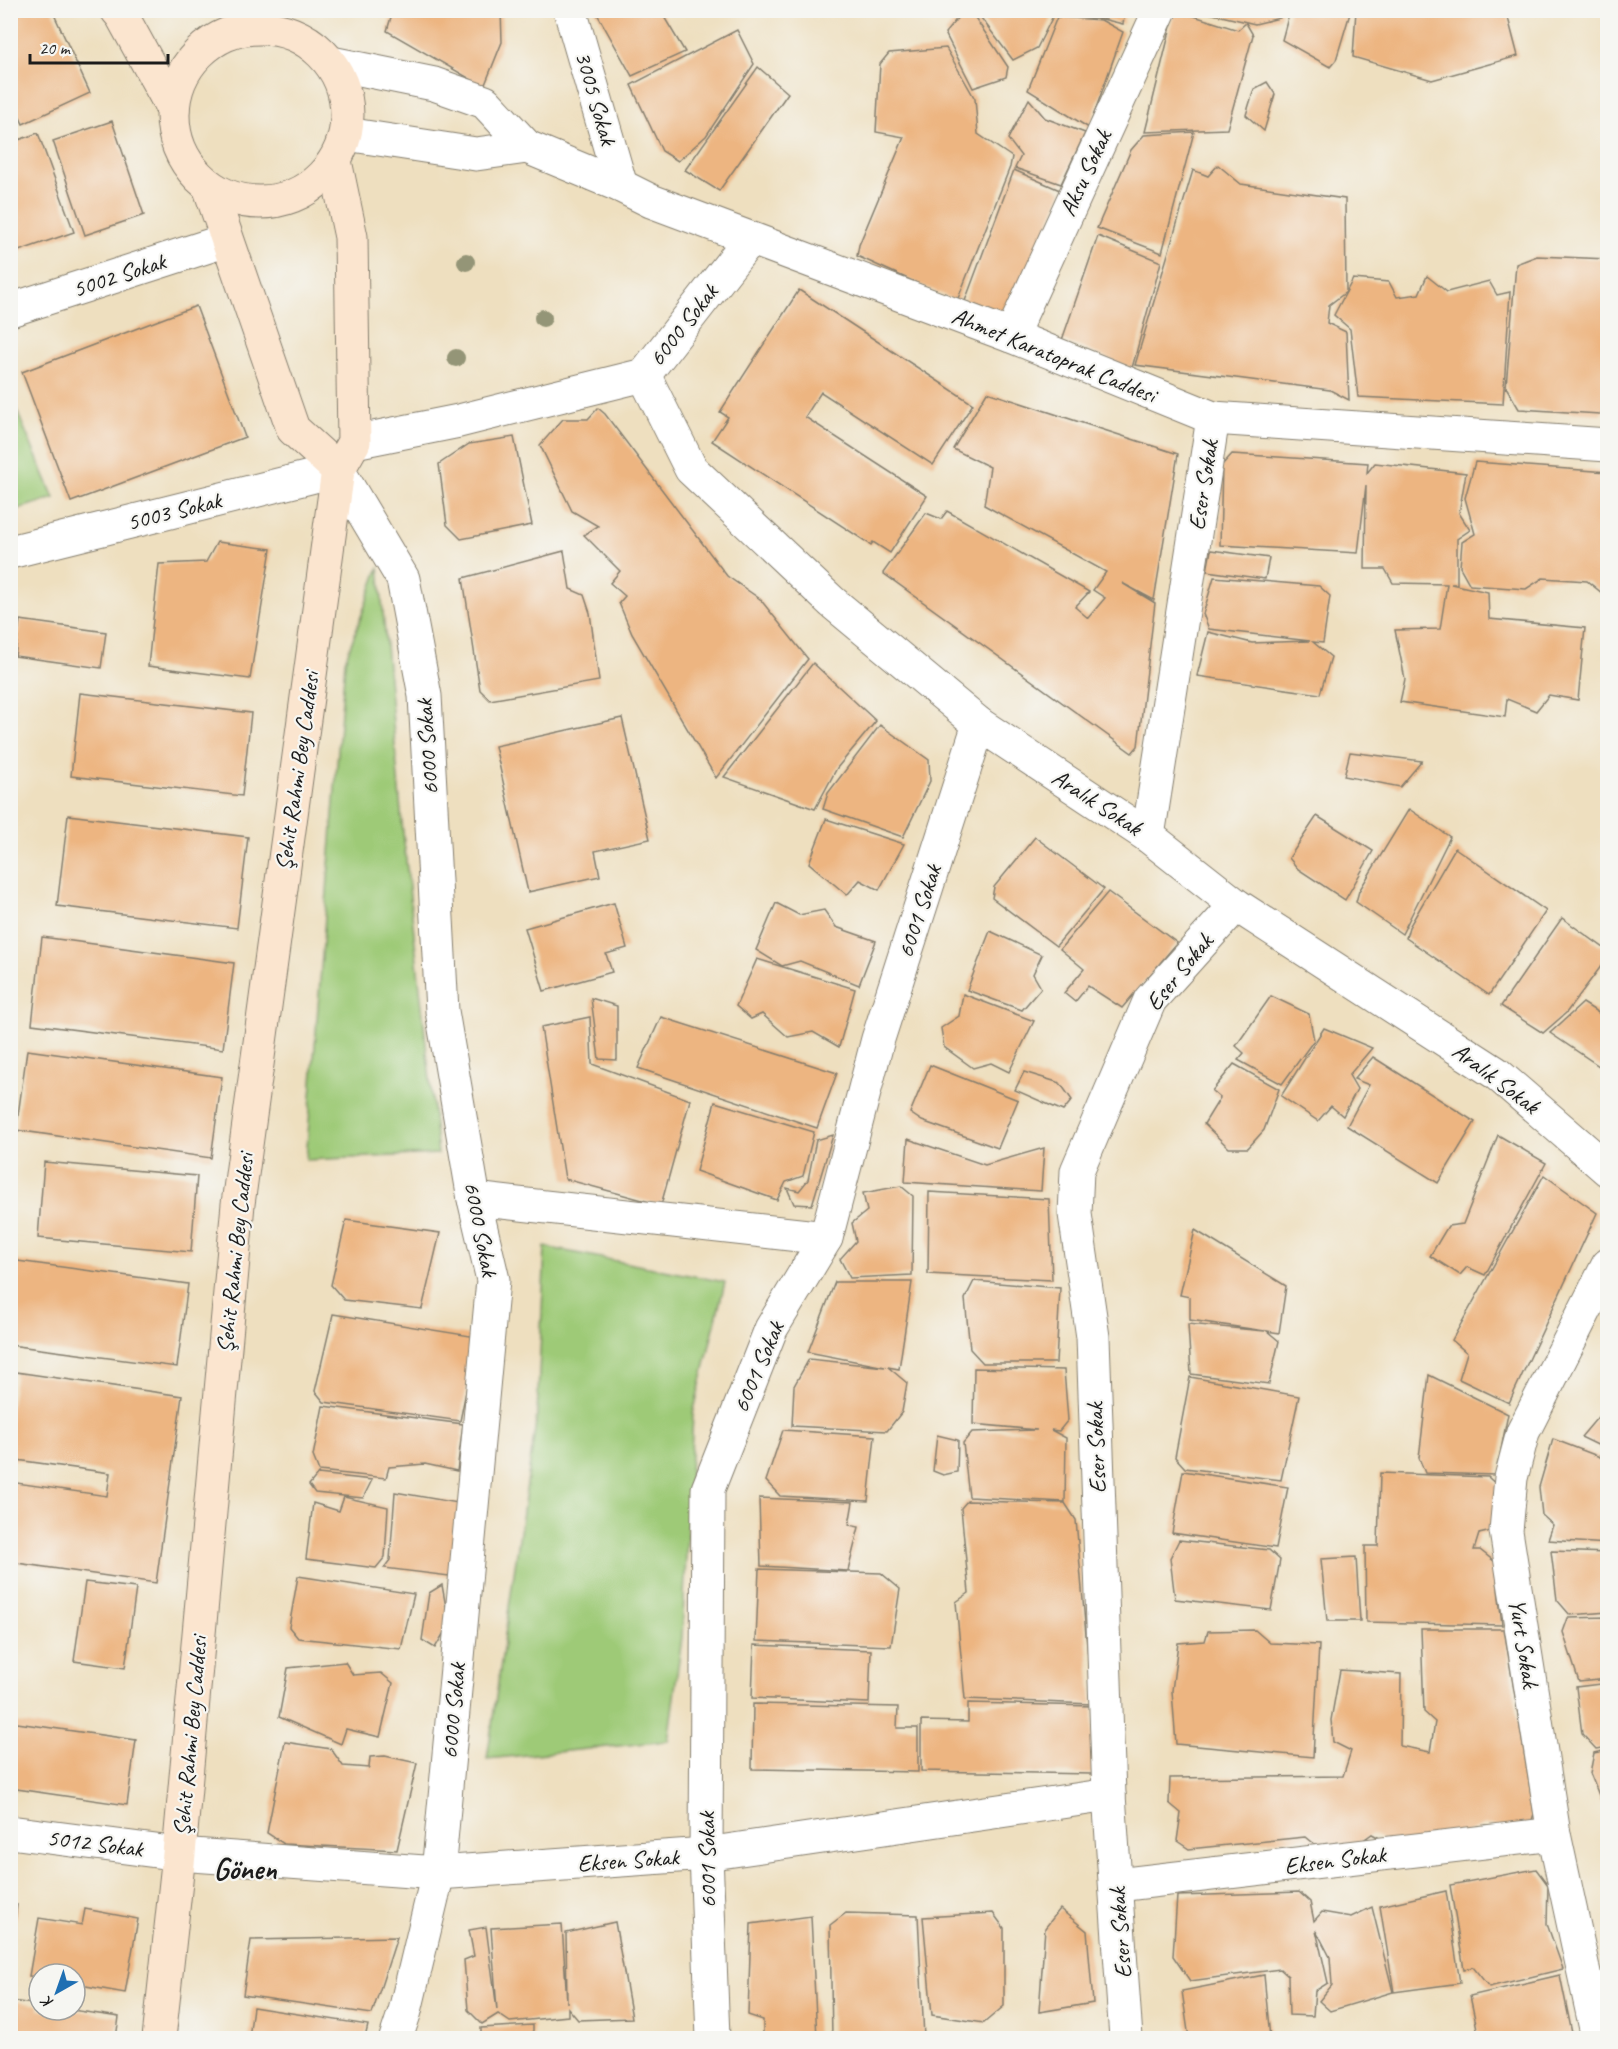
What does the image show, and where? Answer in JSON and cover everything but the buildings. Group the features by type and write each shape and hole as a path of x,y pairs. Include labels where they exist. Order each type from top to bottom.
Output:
{"main road":[{"name":"Şehit Rahmi Bey Caddesi","path":"117,10 172,109 176,139 189,165 209,186 235,199 264,202 292,196 317,182 341,147"},
{"name":"Şehit Rahmi Bey Caddesi","path":"159,2038 179,1854 238,1204 346,456 351,237 341,147 348,109 343,85 331,63 316,47 262,10"},
{"name":"Şehit Rahmi Bey Caddesi","path":"172,109 179,81 194,57 215,39 252,28 271,28 298,35"},
{"name":"Şehit Rahmi Bey Caddesi","path":"209,186 293,429 346,456"}],"street":[{"name":"3005 Sokak","path":"570,10 621,186"},
{"name":"Aksu Sokak","path":"1011,336 1160,10"},
{"name":"Ahmet Karatoprak Caddesi","path":"331,63 434,84 485,102 527,147 651,201 1011,336 1214,418 1608,445"},
{"path":"341,147 476,154 527,147"},
{"name":"6000 Sokak","path":"396,2038 405,2011 438,1873 493,1280 474,1199 442,1011 425,696 403,579 346,456 459,421 644,375 750,238"},
{"name":"5002 Sokak","path":"10,310 227,240"},
{"name":"Aralık Sokak","path":"644,375 691,469 832,602 980,724 1149,836 1236,905 1496,1072 1608,1170"},
{"name":"Eser Sokak","path":"1149,836 1214,418"},
{"name":"5003 Sokak","path":"10,552 346,456"},
{"name":"6001 Sokak","path":"713,2038 706,1854 708,1489 771,1329 826,1238 878,1039 980,724"},
{"name":"Eser Sokak","path":"1126,2038 1109,1795 1093,1337 1075,1214 1077,1171 1150,1000 1236,905"},
{"path":"474,1199 826,1238"},
{"name":"Yurt Sokak","path":"1598,2038 1554,1834 1506,1531 1511,1478 1523,1432 1608,1264"},
{"name":"Eksen Sokak","path":"179,1854 438,1873 706,1854 1109,1795"},
{"name":"5012 Sokak","path":"10,1832 179,1854"},
{"name":"Eksen Sokak","path":"1117,1885 1554,1834"}],"green space":[{"path":"10,395 54,498 11,511 10,511"},
{"path":"379,567 402,823 438,1154 306,1160 345,661"},
{"path":"545,1247 725,1282 693,1414 682,1637 668,1741 487,1759 537,1415"}],"district":[{"name":"Gönen","path":"245,1869"}]}
